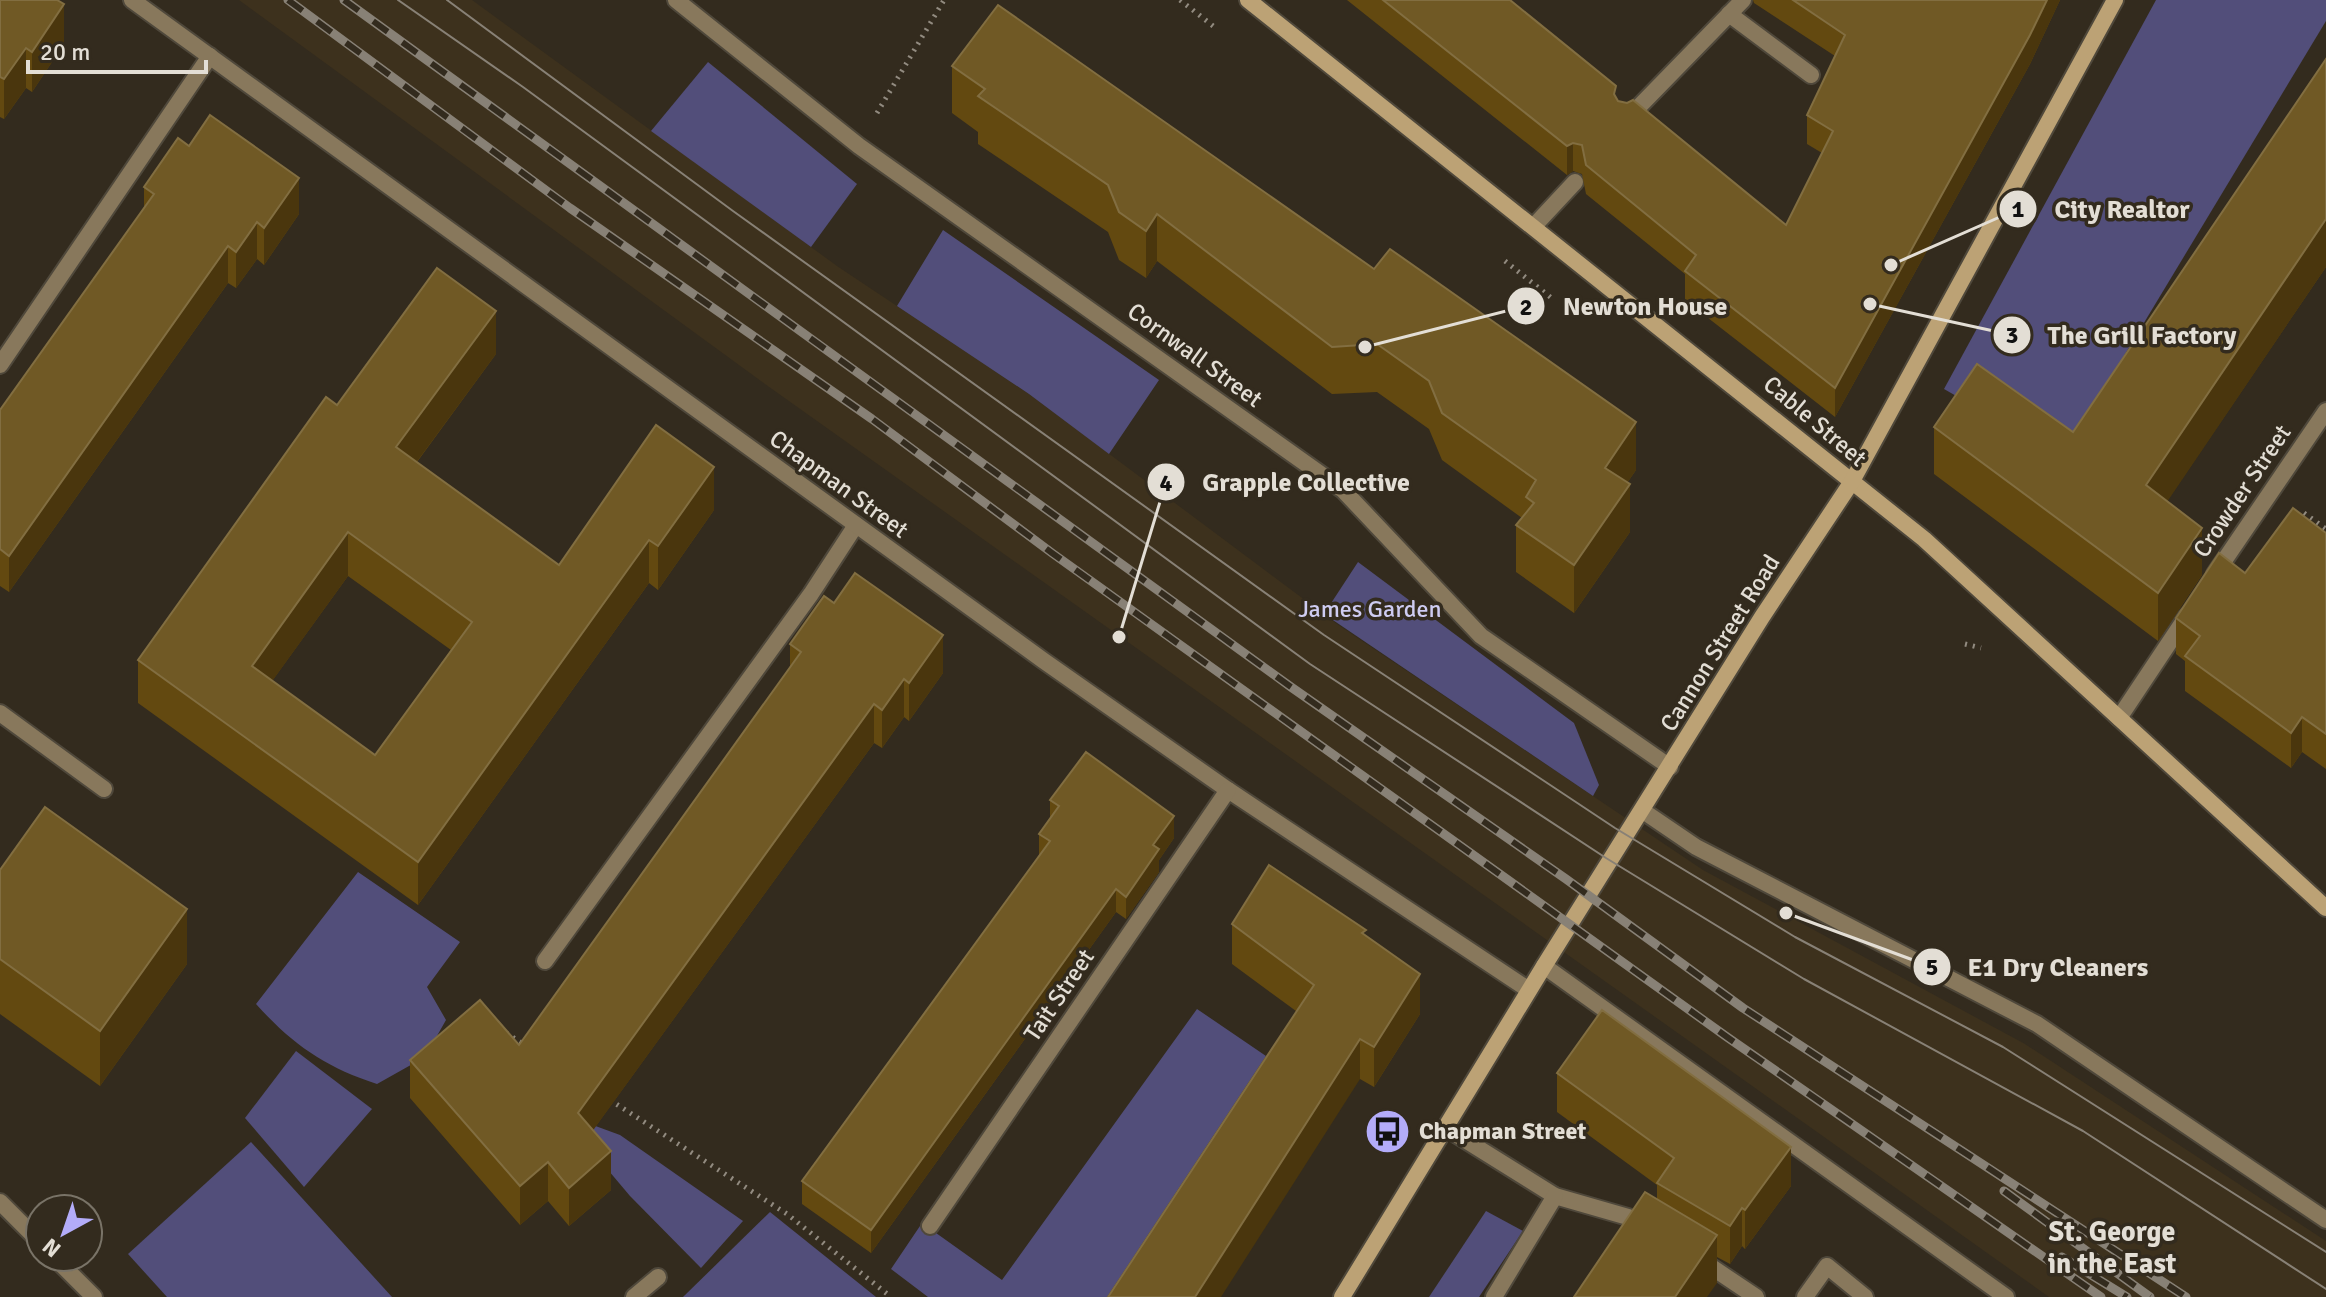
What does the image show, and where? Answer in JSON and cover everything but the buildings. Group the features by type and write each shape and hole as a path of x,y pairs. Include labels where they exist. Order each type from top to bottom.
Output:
{"main road":[{"name":"Cable Street","path":"1248,0 1924,539 2326,908"},
{"name":"Cannon Street Road","path":"1342,1297 1762,617 1851,483 2115,0"}],"street":[{"name":"Chapman Street","path":"132,0 856,525 1228,790 1529,990"},
{"name":"Cornwall Street","path":"676,0 859,146 1343,490 1481,636 1670,767"},
{"path":"1625,121 1743,0"},
{"path":"1729,14 1811,75"},
{"path":"0,365 210,56"},
{"path":"1534,226 1575,182"},
{"name":"Crowder Street","path":"2119,718 2326,411"},
{"path":"545,961 811,594 856,525"},
{"path":"0,713 104,789"},
{"name":"Tait Street","path":"930,1226 1228,790"},
{"path":"1643,811 1696,847 2037,1024 2326,1220"},
{"path":"1544,966 2006,1297"},
{"path":"1446,1128 1555,1196 1628,1217 1666,1239"},
{"path":"1494,1297 1555,1196"},
{"path":"0,1202 24,1226"},
{"path":"1691,1254 1756,1297"},
{"path":"1805,1297 1827,1266 1865,1297"},
{"path":"70,1273 94,1297"},
{"path":"634,1297 658,1277"}],"path":[{"path":"859,146 944,0"},
{"path":"493,1024 533,1050"},
{"path":"600,1093 787,1214 891,1297"}],"shaded area":[{"path":"239,0 472,0 837,266 1029,394 1337,624 1703,870 2025,1044 2326,1241 2326,1297 2049,1297 765,384"}],"green space":[{"path":"2156,0 2326,0 2326,21 2063,457 1944,389"},
{"path":"708,62 857,184 811,247 651,131"},
{"path":"943,230 1159,380 1109,454 1029,394 897,306"},
{"name":"James Garden","path":"1358,562 1574,723 1599,785 1593,796 1324,614"},
{"path":"358,872 460,942 427,987 446,1020 425,1057 377,1084 341,1070 311,1053 256,1004"},
{"path":"1197,1009 1266,1056 1107,1297 928,1297 891,1269 922,1223 1002,1280"},
{"path":"296,1051 372,1109 304,1187 245,1118"},
{"path":"560,1113 620,1135 743,1221 701,1268 630,1196"},
{"path":"251,1142 392,1297 167,1297 128,1254"},
{"path":"1486,1211 1523,1231 1479,1297 1429,1297"},
{"path":"770,1212 876,1297 683,1297"}],"tram line":[{"path":"398,0 523,87 1310,664 1606,858 1804,979 2083,1131 2326,1289"},
{"path":"447,0 733,211 1324,635 1615,828 1795,937 2003,1047 2326,1252"}],"railway":[{"path":"288,0 570,208 872,419 1052,553 1727,1037 2101,1297"},
{"path":"344,0 1291,687 1566,879 1743,1008 2186,1297"},
{"path":"2004,1191 2150,1297"},
{"path":"2062,1257 2127,1297"}],"place":[{"name":"City Realtor","path":"1891,265"},
{"name":"The Grill Factory","path":"1870,304"},
{"name":"Newton House","path":"1365,347"},
{"name":"Grapple Collective","path":"1119,637"},
{"name":"E1 Dry Cleaners","path":"1786,913"},
{"name":"Chapman Street","path":"1388,1131"}],"district":[{"name":"St. George in the East","path":"2112,1248"}]}
